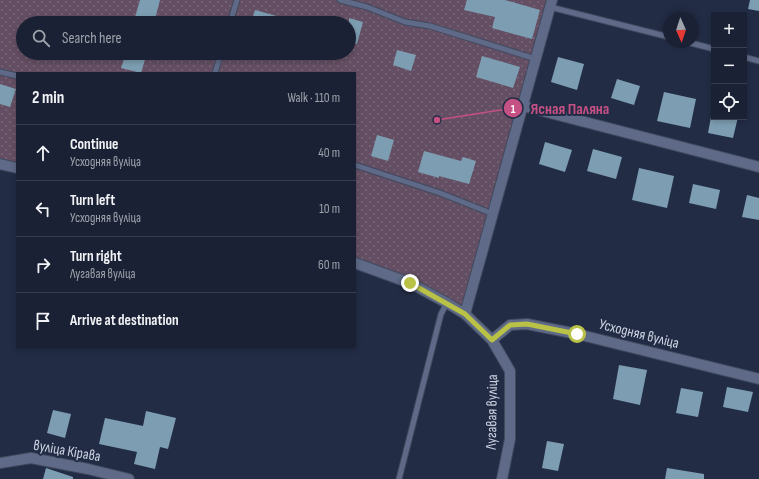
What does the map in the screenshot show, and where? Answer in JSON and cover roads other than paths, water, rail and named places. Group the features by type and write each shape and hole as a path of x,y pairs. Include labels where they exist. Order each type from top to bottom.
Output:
{"street":[{"path":"465,314 551,4"},
{"path":"523,106 759,167"},
{"path":"0,164 16,168"},
{"name":"Лугавая вуліца","path":"356,263 410,283 447,303 465,314 492,340 510,371 510,440 502,479"},
{"name":"Усходняя вуліца","path":"492,340 510,325 527,324 577,334 759,379"},
{"name":"вуліца Кірава","path":"0,463 31,458 129,479"}],"lane":[{"path":"232,16 236,0"},
{"path":"340,0 367,7 405,22 430,26 536,59"},
{"path":"551,4 663,36"},
{"path":"699,45 711,48"},
{"path":"747,58 759,60"},
{"path":"215,72 219,60"},
{"path":"0,72 16,76"},
{"path":"356,165 440,193 493,214"},
{"path":"399,479 441,314 447,303"}],"place":[{"name":"Ясная Паляна","path":"437,120"}]}
